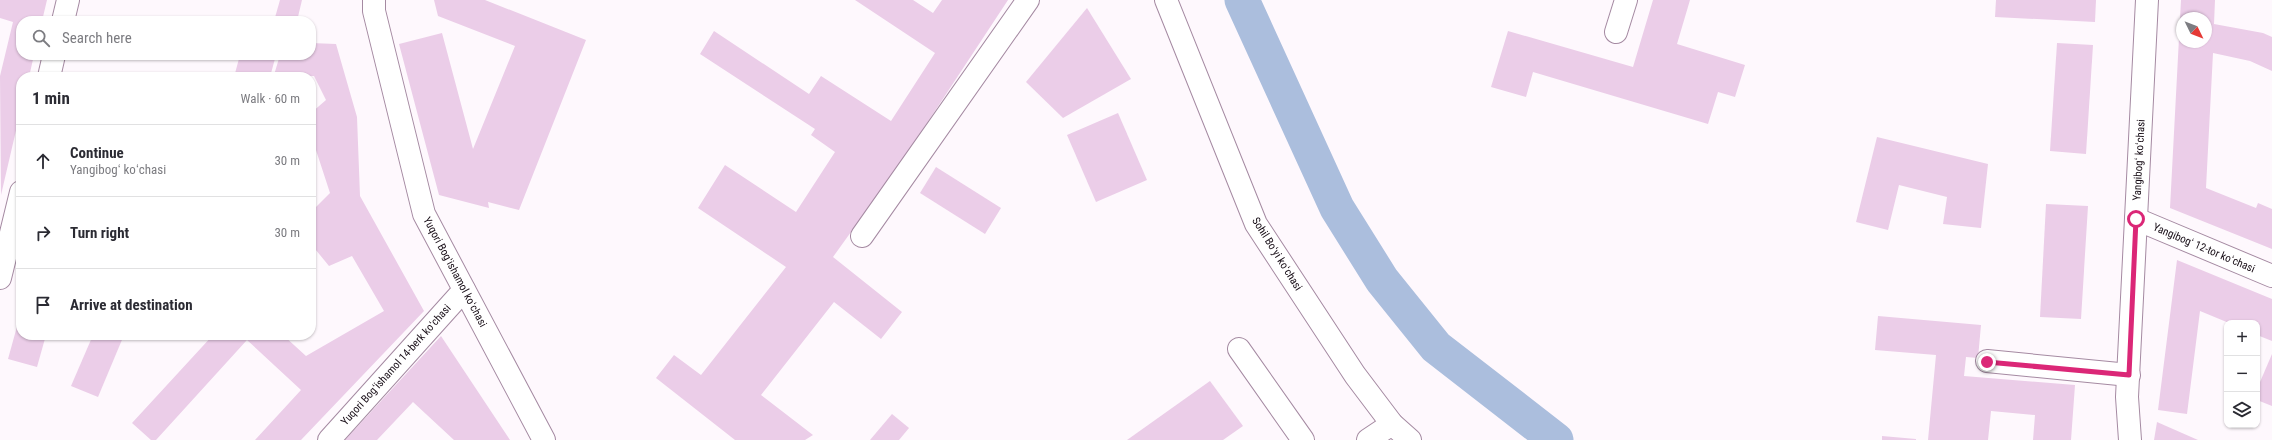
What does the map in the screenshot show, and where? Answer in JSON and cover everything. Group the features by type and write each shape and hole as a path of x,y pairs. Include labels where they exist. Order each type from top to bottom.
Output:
{"street":[{"path":"64,16 68,0"},
{"name":"Yuqori Bogʻishamol koʻchasi","path":"374,0 374,11 424,214 544,440"},
{"path":"862,236 1028,0"},
{"name":"Sohil Boʻyi koʻchasi","path":"1166,0 1256,224 1355,375 1392,424 1410,440"},
{"path":"1616,32 1626,0"},
{"name":"Yangibogʻ koʻchasi","path":"2130,440 2127,397 2147,0"},
{"path":"50,72 53,60"},
{"path":"0,278 16,212"},
{"name":"Yangibogʻ 12-tor koʻchasi","path":"2136,219 2272,276"},
{"name":"Yuqori Bogʻishamol 14-berk koʻchasi","path":"329,440 464,290"},
{"path":"1239,349 1303,440"},
{"path":"1987,362 2129,375"},
{"path":"1368,440 1392,424"}],"building":[{"path":"0,0 47,0 43,16 16,16 16,60 33,60 30,72 16,72 16,130 1,195 0,76 13,22 0,18"},
{"path":"280,0 302,0 298,16 275,16"},
{"path":"434,0 485,0 586,40 519,210 488,202 489,208 439,195 399,44 442,33 473,149 515,46 438,16"},
{"path":"855,0 913,0 933,13 942,0 1008,0 902,161 833,257 902,312 881,339 834,302 761,395 813,435 805,440 735,440 656,378 674,355 701,375 786,267 698,208 725,165 796,212 835,152 811,135 815,129 700,54 714,31 809,94 821,76 891,121 935,53"},
{"path":"1653,0 1690,0 1677,44 1745,65 1735,97 1718,92 1708,124 1533,72 1526,97 1491,87 1508,31 1633,67"},
{"path":"1996,0 2096,0 2095,22 1995,17"},
{"path":"2181,0 2215,0 2214,24 2263,33 2272,37 2272,71 2250,61 2213,53 2206,188 2256,208 2258,203 2272,209 2272,249 2170,208 2178,48 2212,48 2212,12 2180,12"},
{"path":"1087,8 1131,79 1063,118 1026,82"},
{"path":"316,43 336,44 357,117 360,196 424,311 301,440 255,440 301,390 247,340 288,340 306,356 384,311 352,256 329,266 316,250 316,207 330,193 316,150 316,109 326,100 316,80 316,72 275,72 278,60 316,60"},
{"path":"2057,43 2093,45 2086,154 2050,151"},
{"path":"239,60 275,60 271,72 235,72"},
{"path":"1118,113 1147,180 1096,202 1067,135"},
{"path":"1877,137 1988,164 1981,228 1943,224 1947,197 1899,185 1888,230 1856,222"},
{"path":"936,167 1001,208 985,234 920,193"},
{"path":"2046,204 2088,206 2081,319 2040,317"},
{"path":"2177,260 2272,299 2272,341 2260,336 2260,320 2224,321 2200,311 2187,414 2158,410"},
{"path":"1878,316 1981,325 1978,358 1966,357 1964,376 2075,385 2071,440 2033,440 2035,415 1991,411 1988,440 1928,440 1936,355 1875,350"},
{"path":"16,330 16,340 45,340 37,367 8,359"},
{"path":"441,336 510,440 454,440 413,402 377,440 345,440"},
{"path":"91,340 122,340 98,397 71,386"},
{"path":"208,340 247,340 156,440 151,440 132,423"},
{"path":"2272,354 2272,406 2260,401 2260,382"},
{"path":"1210,381 1243,426 1223,440 1127,440"},
{"path":"892,414 909,428 899,440 870,440"},
{"path":"2157,422 2198,440 2154,440"},
{"path":"1882,436 1916,439 1916,440 1882,440"}],"waterway":[{"path":"1242,0 1337,208 1382,280 1436,347 1556,440"}],"route":[{"path":"1987,362 2129,375 2136,219"}]}
